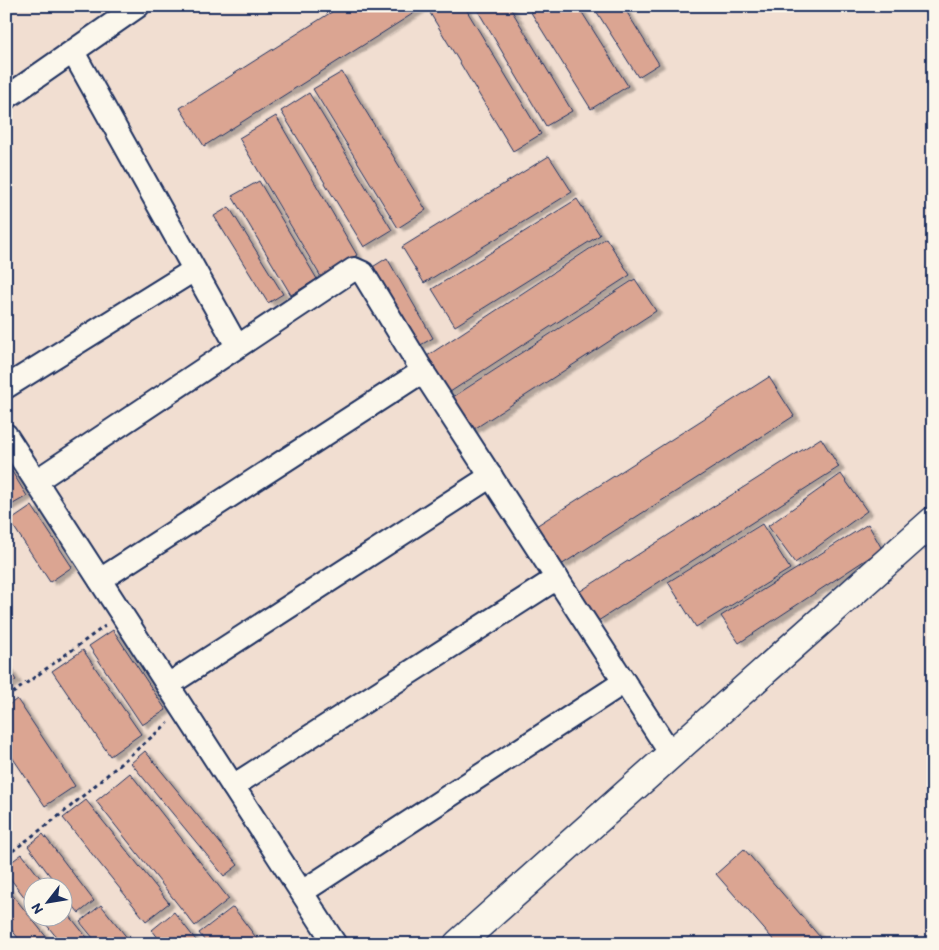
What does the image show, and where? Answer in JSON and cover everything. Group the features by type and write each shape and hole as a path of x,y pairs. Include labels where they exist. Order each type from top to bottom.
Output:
{"street":[{"path":"6,98 138,6"},
{"path":"73,52 237,346"},
{"path":"36,481 354,268 363,273 423,371 671,754"},
{"path":"6,388 194,270"},
{"path":"100,580 423,371"},
{"path":"6,435 335,944"},
{"path":"168,684 491,476"},
{"path":"458,944 933,521"},
{"path":"233,786 558,578"},
{"path":"302,892 624,682"}],"path":[{"path":"6,698 122,614"},
{"path":"6,856 64,812 184,709"}],"building":[{"path":"341,6 425,6 204,146 180,108"},
{"path":"441,6 464,6 541,134 513,151 430,13"},
{"path":"475,6 509,6 572,111 546,126"},
{"path":"527,6 578,6 628,86 591,109"},
{"path":"593,6 623,6 659,64 638,77"},
{"path":"342,72 426,210 398,228 313,89"},
{"path":"309,93 392,230 364,247 281,111"},
{"path":"276,116 357,255 321,277 239,138"},
{"path":"549,156 572,192 424,283 402,247"},
{"path":"259,181 317,279 291,295 232,196"},
{"path":"577,199 600,235 455,326 432,289"},
{"path":"229,207 283,294 268,303 214,216"},
{"path":"606,238 630,275 447,394 424,358"},
{"path":"387,258 433,338 417,347 371,268"},
{"path":"635,279 656,311 471,431 450,399"},
{"path":"769,377 794,416 561,565 536,526"},
{"path":"821,438 839,467 598,621 579,592"},
{"path":"6,462 27,496 6,508"},
{"path":"841,474 867,511 795,563 768,526"},
{"path":"32,506 72,567 50,582 10,521"},
{"path":"762,524 790,569 696,627 668,582"},
{"path":"868,524 882,549 739,643 721,616"},
{"path":"113,630 166,710 142,725 89,646"},
{"path":"83,650 141,734 110,756 52,671"},
{"path":"6,665 16,680 6,687"},
{"path":"17,699 75,786 45,806 6,748 6,707"},
{"path":"145,751 238,865 224,876 131,763"},
{"path":"130,773 229,899 195,926 96,801"},
{"path":"86,800 169,903 146,921 63,818"},
{"path":"43,834 94,901 79,913 72,904 72,878 52,878 28,846"},
{"path":"744,849 826,944 777,944 716,874"},
{"path":"22,854 40,878 22,878 22,894 6,873 6,866"},
{"path":"6,887 22,907 22,928 39,928 52,944 23,944 6,923"},
{"path":"101,905 132,944 98,944 80,922"},
{"path":"233,907 261,944 207,944 199,933"},
{"path":"174,912 199,944 163,944 152,930"},
{"path":"72,919 92,944 62,944 49,928 72,928"}]}
